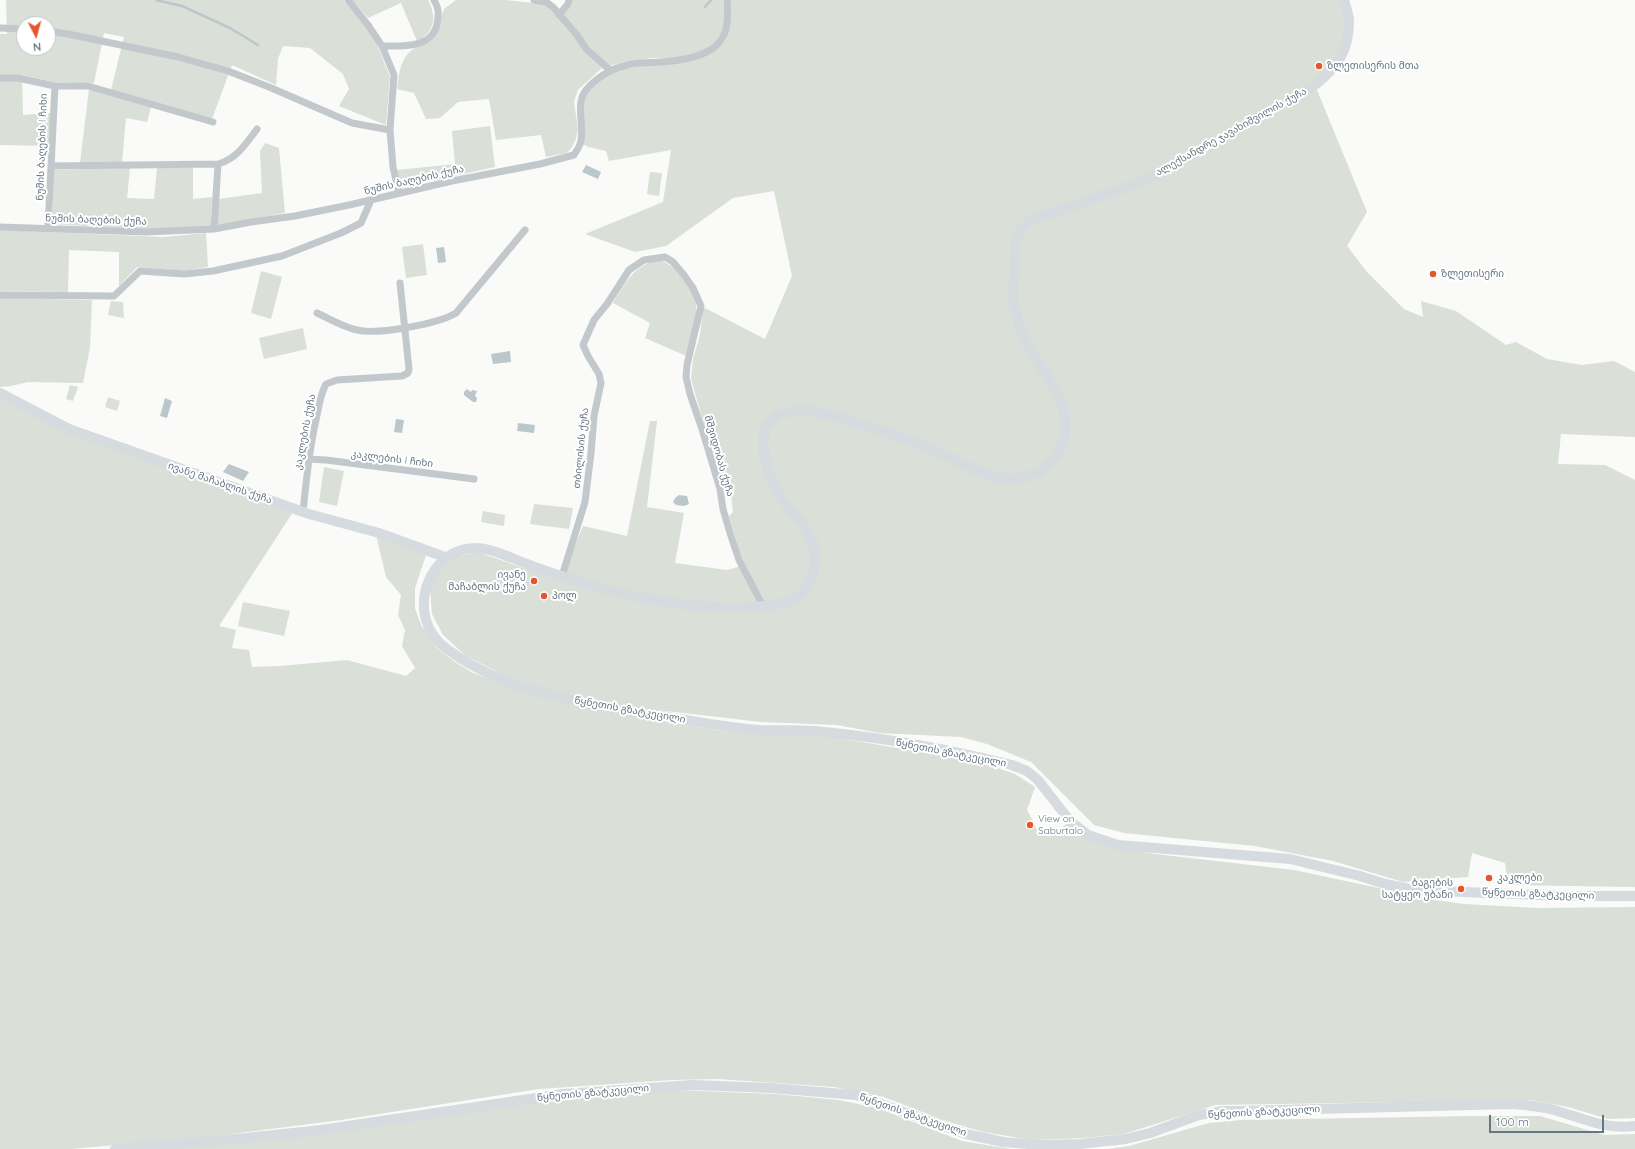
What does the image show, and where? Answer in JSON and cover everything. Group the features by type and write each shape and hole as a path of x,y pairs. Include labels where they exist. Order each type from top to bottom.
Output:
{"main road":[{"name":"ალექსანდრე ჯავახიშვილის ქუჩა","path":"445,557 472,547 487,549 562,576 613,590 694,606 730,608 763,606 787,602 800,597 811,582 815,560 814,544 805,528 782,498 770,474 764,450 763,435 768,424 777,416 791,411 806,410 824,413 891,433 980,471 1003,478 1020,478 1035,474 1049,466 1059,453 1066,436 1064,410 1056,391 1025,340 1013,303 1017,239 1021,227 1034,219 1135,184 1173,166 1315,85 1328,75 1341,60 1347,38 1349,21 1344,0"},
{"name":"ივანე მაჩაბლის ქუჩა","path":"0,393 69,429 303,512 379,533 445,557"},
{"name":"წყნეთის გზატკეცილი","path":"445,557 430,576 425,591 426,622 437,640 475,667 501,679 532,690 620,709 722,726 764,730 818,731 871,737 1012,765 1027,771 1038,780 1070,821 1088,835 1118,845 1290,859 1360,876 1385,884 1415,890 1562,896 1635,896"},
{"name":"წყნეთის გზატკეცილი","path":"115,1149 321,1130 563,1094 692,1085 772,1088 856,1095 966,1134 1003,1142 1040,1145 1080,1144 1126,1139 1150,1133 1199,1115 1230,1111 1511,1104 1542,1107 1603,1126 1635,1126"}],"street":[{"path":"348,0 368,25 382,46 394,75 390,130 393,167 398,193"},
{"path":"382,46 414,45 430,37 436,28 438,18 439,8 434,0"},
{"path":"534,0 546,2 553,7 577,35 586,50 611,71"},
{"path":"559,15 568,4 569,0"},
{"name":"ნუშის ბაღების ქუჩა","path":"0,227 146,232 214,229 295,216 458,180 540,164 574,155 581,143 580,106 585,91 599,78 624,66 643,62 661,62 687,58 706,52 720,42 726,27 728,13 727,0"},
{"path":"0,28 16,29"},
{"path":"56,32 171,56 228,71 352,123 390,130"},
{"path":"0,78 18,78 55,86"},
{"name":"ნუშის ბაღების I ჩიხი","path":"48,228 55,86 88,86 213,122"},
{"path":"52,166 218,164 228,161 236,154 257,129"},
{"path":"214,229 218,164"},
{"path":"0,295 114,296 140,271 184,274 213,271 264,261 317,243 361,223 371,200"},
{"path":"317,313 356,330 371,331 438,321 456,313 525,230"},
{"name":"თბილისის ქუჩა","path":"562,576 582,514 588,489 594,416 601,383 599,374 583,345 594,320 607,304 629,270 644,260 665,256 673,262 684,275 693,288 701,306"},
{"path":"400,283 404,327"},
{"name":"მშვიდობას ქუჩა","path":"701,306 687,365 686,377 718,483 723,509 739,560 763,606"},
{"name":"კაკლების ქუჩა","path":"303,512 308,459 322,393 326,384 337,380 402,376 408,373 409,359 404,327"},
{"name":"კაკლების I ჩიხი","path":"308,459 474,479"}],"shaded area":[{"path":"6,0 343,0 367,28 378,47 390,77 386,125 339,106 349,89 343,74 310,48 283,46 278,59 276,85 232,65 212,119 111,90 124,37 104,33 94,83 54,82 22,75 23,115 51,113 49,146 0,145 0,34 7,34"},
{"path":"352,0 428,0 433,12 433,24 428,33 417,41 401,3 368,18"},
{"path":"456,0 505,0 545,4 575,36 583,51 602,68 578,90 574,102 578,129 576,139 567,153 546,157 541,135 496,140 489,99 458,102 440,118 426,119 414,93 397,89 401,66 406,56 415,48 432,40 439,29 444,9"},
{"path":"572,0 723,0 725,13 724,25 715,42 697,53 674,58 652,58 609,66 588,49 562,15"},
{"path":"727,0 1344,0 1349,21 1341,60 1315,85 1367,212 1347,246 1367,272 1404,309 1423,317 1421,301 1456,311 1506,345 1516,342 1547,359 1582,365 1614,361 1635,372 1635,437 1561,434 1558,464 1605,465 1635,480 1635,887 1508,885 1505,863 1472,853 1468,877 1403,882 1333,861 1255,846 1124,833 1094,825 1031,762 987,744 961,737 879,733 837,725 761,722 623,706 551,691 508,677 466,656 443,635 432,614 430,590 438,569 449,558 478,552 523,568 568,580 694,606 562,576 583,526 627,536 650,421 657,421 647,507 684,513 675,563 727,570 745,565 729,516 733,512 731,495 723,490 691,379 693,359 700,335 703,307 765,339 792,276 774,191 733,198 666,246 635,252 585,234 663,202 671,150 609,161 606,151 588,147 581,143 585,91 611,71 687,59 720,42 726,27"},
{"path":"89,89 151,107 147,122 126,118 122,162 80,163"},
{"path":"490,126 495,167 400,188 397,170 455,164 452,131"},
{"path":"265,143 279,148 285,213 216,225 219,199 262,193 260,151"},
{"path":"586,165 601,172 598,179 582,172"},
{"path":"130,168 127,198 154,199 157,168 193,168 193,199 212,197 211,227 150,230 52,224 54,170"},
{"path":"650,172 662,173 659,196 647,194"},
{"path":"0,230 164,237 206,233 208,267 182,271 137,267 119,286 119,252 69,250 68,292 0,291"},
{"path":"423,244 427,275 406,278 402,247"},
{"path":"444,247 446,262 438,263 436,248"},
{"path":"659,260 670,265 678,273 691,290 696,303 695,323 686,356 645,338 650,323 613,303 631,276 650,262"},
{"path":"261,271 282,277 271,319 251,313"},
{"path":"0,298 92,300 90,347 83,383 28,382 0,387"},
{"path":"111,301 123,302 124,318 108,315"},
{"path":"303,328 307,349 264,359 259,338"},
{"path":"510,351 511,362 493,364 491,354"},
{"path":"70,385 78,387 73,401 66,399"},
{"path":"467,389 471,392 472,390 477,391 475,396 477,398 476,402 473,402 464,395 464,392"},
{"path":"0,397 293,512 219,626 236,630 232,648 249,650 252,667 347,660 406,676 415,668 402,646 405,630 398,615 401,595 386,577 376,535 426,555 415,588 415,608 421,625 437,648 455,662 473,673 526,692 661,721 723,731 805,734 844,739 980,762 1015,774 1035,787 1027,810 1040,835 1054,834 1066,824 1106,846 1155,854 1294,870 1435,900 1464,904 1537,908 1635,907 1635,1118 1608,1119 1568,1107 1530,1100 1215,1105 1124,1134 1084,1138 1032,1140 983,1132 940,1119 884,1097 834,1087 718,1079 672,1080 539,1089 341,1120 216,1136 71,1149 0,1149"},
{"path":"108,397 120,401 117,411 105,407"},
{"path":"165,398 172,401 167,418 160,416"},
{"path":"396,419 404,420 402,433 394,432"},
{"path":"518,423 535,425 534,433 517,431"},
{"path":"229,464 249,472 243,481 223,472"},
{"path":"324,467 344,471 337,506 319,502"},
{"path":"679,495 687,496 689,504 684,506 676,505 673,502"},
{"path":"534,504 573,508 569,529 530,524"},
{"path":"483,511 505,515 504,526 481,522"},
{"path":"243,602 290,611 284,636 238,626"},
{"path":"674,1090 775,1094 839,1100 877,1108 962,1141 1011,1149 162,1149 557,1099"},
{"path":"1540,1116 1604,1135 1635,1134 1635,1149 1107,1149 1129,1146 1209,1123 1241,1120"}],"waterway":[{"path":"156,0 182,6 230,28 258,45"},
{"path":"705,7 711,0"}],"place":[{"name":"ზლეთისერის მთა","path":"1319,66"},
{"name":"ზლეთისერი","path":"1433,274"},
{"name":"ივანე მაჩაბლის ქუჩა","path":"534,581"},
{"name":"პოლ","path":"544,596"},
{"name":"View on Saburtalo","path":"1030,825"},
{"name":"კაკლები","path":"1489,878"},
{"name":"ბაგების სატყეო უბანი","path":"1461,889"}]}
